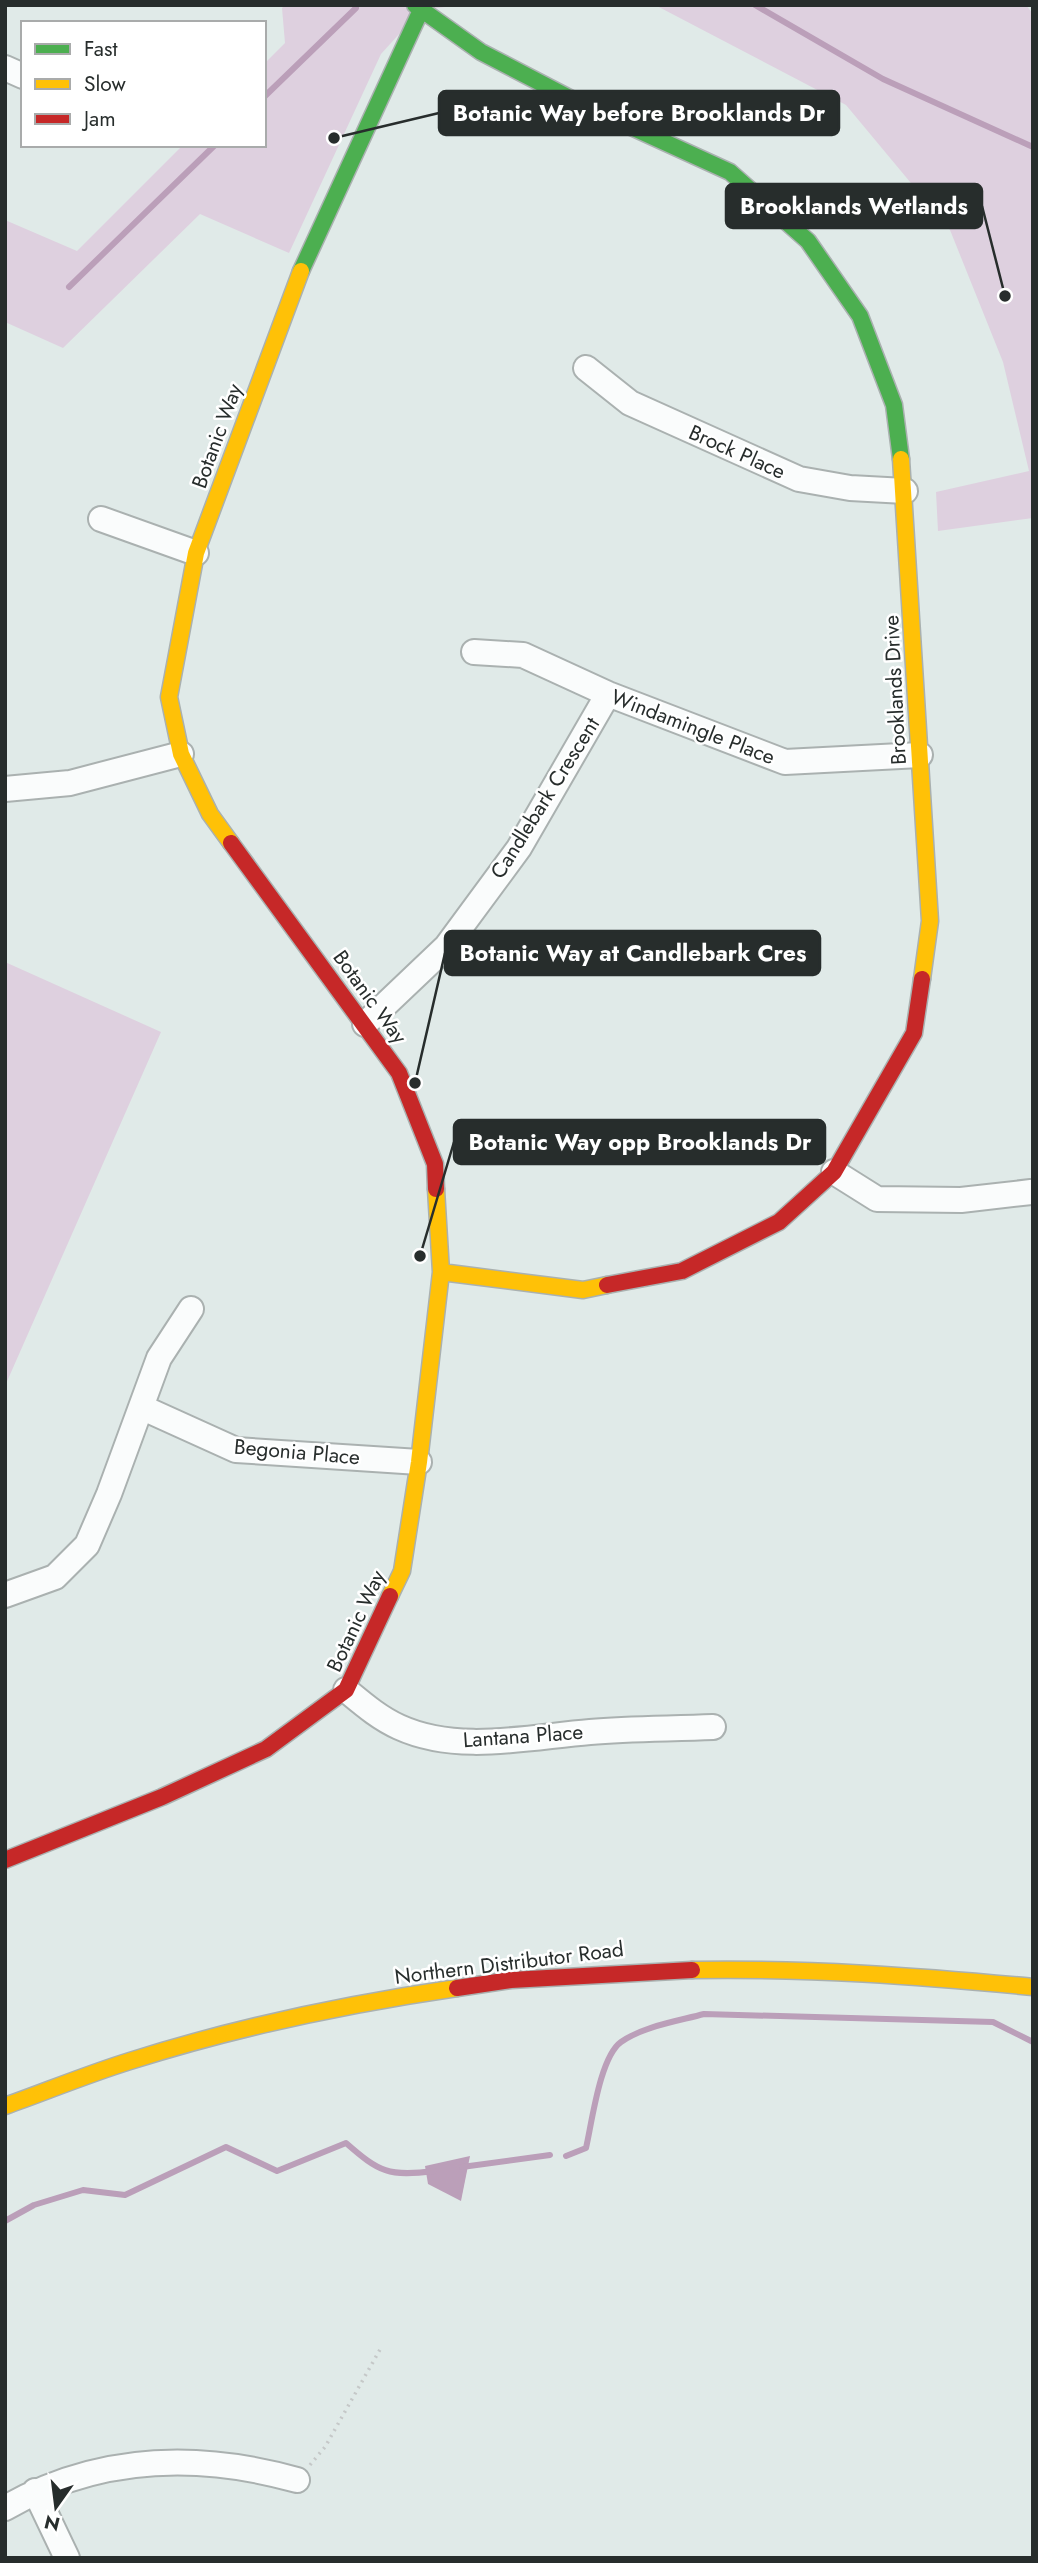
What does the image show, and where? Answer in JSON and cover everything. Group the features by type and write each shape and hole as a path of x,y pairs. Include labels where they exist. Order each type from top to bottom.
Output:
{"street":[{"name":"Brooklands Drive","path":"418,8 481,52 581,104 730,172 808,241 860,316 894,405 905,491 930,921 914,1033 834,1172 779,1222 682,1271 583,1290 441,1272"},
{"name":"Botanic Way","path":"5,1860 162,1797 266,1749 346,1690 402,1571 419,1462 441,1272 435,1164 399,1073 210,814 181,754 169,697 196,553 302,267 418,8"},
{"path":"5,68 21,75"},
{"name":"Brock Place","path":"586,368 630,403 799,479 850,488 905,491"},
{"path":"101,519 196,553"},
{"name":"Windamingle Place","path":"474,652 523,655 608,694 785,762 920,755"},
{"name":"Candlebark Crescent","path":"365,1024 446,947 511,859 608,694"},
{"path":"5,789 70,783 181,754"},
{"path":"834,1172 877,1199 961,1200 1031,1192"},
{"path":"5,1595 55,1577 87,1545 109,1494 159,1358 191,1309"},
{"name":"Begonia Place","path":"141,1407 236,1450 419,1462"},
{"name":"Lantana Place","path":"346,1690 376,1714 401,1728 441,1739 478,1742 593,1731 713,1727"},
{"name":"Northern Distributor Road","path":"5,2106 182,2045 311,2012 457,1986 598,1972 743,1966 866,1970 1033,1987"},
{"path":"5,2508 34,2491 93,2472 141,2463 196,2462 250,2467 298,2480"},
{"path":"34,2491 67,2558"}],"path":[{"path":"298,2480 325,2447 382,2346"}],"shaded area":[{"path":"285,5 461,5 421,10 381,54 289,253 200,214 63,348 5,322 5,220 77,251 181,147 266,147 266,62 285,43 282,8"},
{"path":"655,5 1026,5 1033,14 1033,518 938,531 936,492 1029,471 1003,362 950,230 846,105"},
{"path":"5,962 161,1032 5,1386"},
{"path":"470,2156 461,2201 428,2184 425,2166"}],"waterway":[{"path":"755,5 883,79 1033,147"},
{"path":"266,95 356,8"},
{"path":"69,287 213,147"},
{"path":"566,2156 586,2148 602,2075 621,2042 651,2028 704,2014 993,2022 1033,2042"},
{"path":"5,2221 34,2205 83,2190 125,2195 226,2147 277,2171 346,2143 367,2160 386,2170 406,2173 434,2171"},
{"path":"462,2167 550,2155"}],"traffic: fast":[{"path":"415,5 481,52 581,104 730,172 808,241 860,316 894,405 901,459"},
{"path":"301,271 421,10"}],"traffic: slow":[{"path":"231,843 210,814 181,754 169,697 196,553 301,271"},
{"path":"901,459 930,921 922,979"},
{"path":"390,1596 402,1571 419,1462 441,1272 436,1189"},
{"path":"441,1272 583,1290 607,1285"},
{"path":"692,1970 863,1974 1033,1987"},
{"path":"5,2106 114,2066 251,2027 375,2001 457,1988"}],"traffic: jam":[{"path":"231,843 399,1073 435,1164 436,1189"},
{"path":"607,1285 682,1271 779,1222 834,1172 914,1033 922,979"},
{"path":"5,1860 162,1797 266,1749 346,1690 390,1596"},
{"path":"457,1988 511,1980 692,1970"}],"place":[{"name":"Botanic Way before Brooklands Dr","path":"334,138"},
{"name":"Brooklands Wetlands","path":"1005,296"},
{"name":"Botanic Way at Candlebark Cres","path":"415,1083"},
{"name":"Botanic Way opp Brooklands Dr","path":"420,1256"}]}
